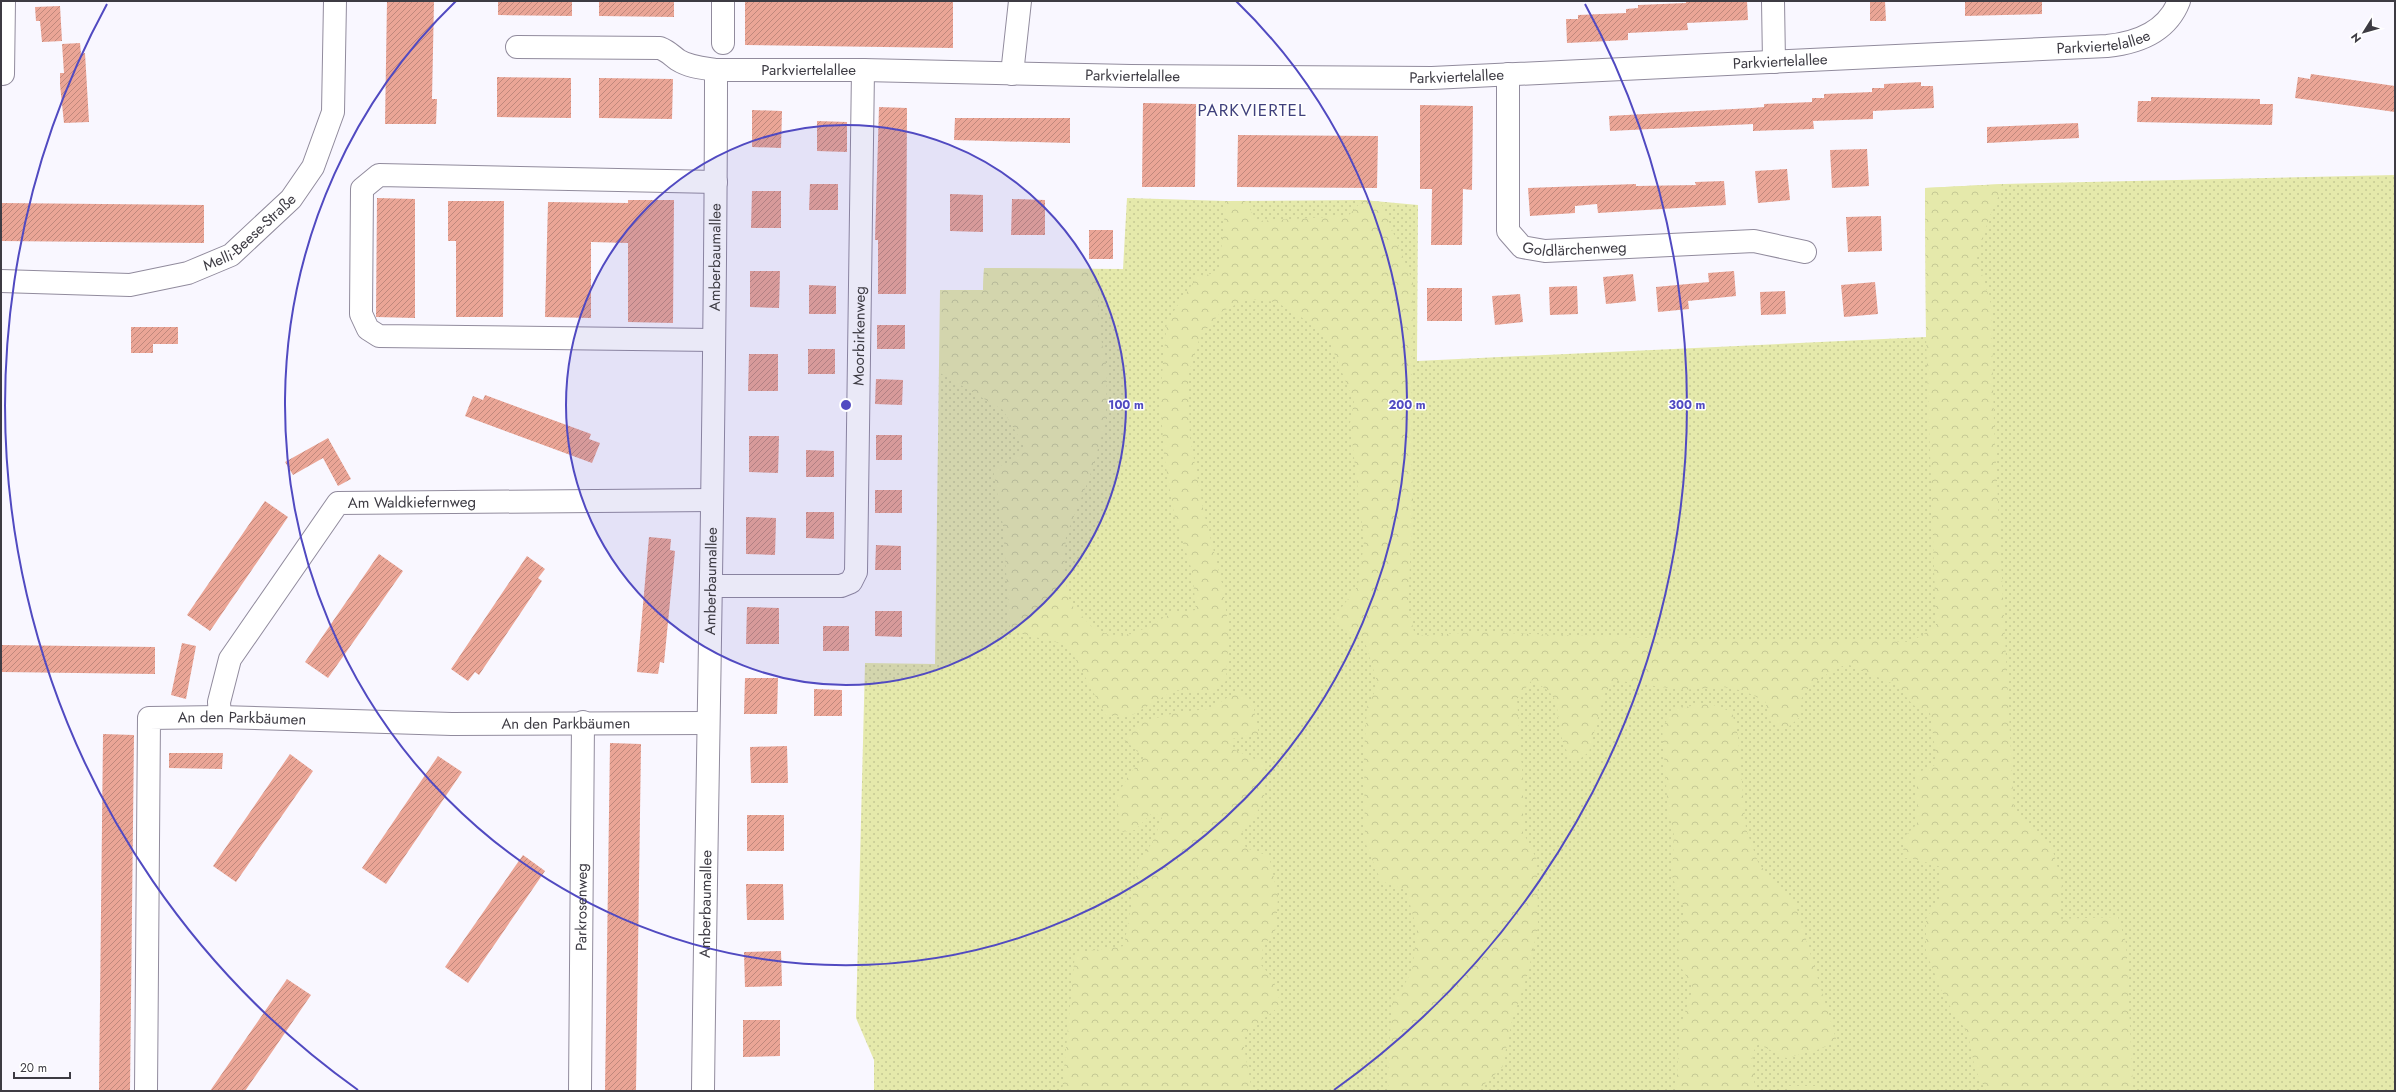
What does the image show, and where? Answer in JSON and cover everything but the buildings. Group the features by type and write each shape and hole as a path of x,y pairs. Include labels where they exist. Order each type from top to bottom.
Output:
{"street":[{"path":"4,1 4,74"},
{"name":"Melli-Beese-Straße","path":"1,282 130,285 188,273 231,255 291,199 313,167 333,112 335,1"},
{"path":"723,1 723,43"},
{"path":"1012,74 1020,1"},
{"path":"1773,1 1774,62"},
{"name":"Parkviertelallee","path":"517,47 660,48 670,51 678,60 692,65 716,70 863,70 1012,74 1432,78 1972,54 2124,44 2140,41 2153,33 2167,20 2179,1"},
{"name":"Amberbaumallee","path":"703,1091 708,723 712,586 716,70"},
{"name":"Moorbirkenweg","path":"712,586 841,586 851,582 856,572 863,70"},
{"name":"Goldlärchenweg","path":"1508,74 1508,231 1522,247 1545,251 1754,241 1805,252"},
{"path":"714,340 379,336 368,330 361,314 362,190 379,175 716,182"},
{"name":"Am Waldkiefernweg","path":"220,717 219,702 230,659 338,503 712,500"},
{"name":"An den Parkbäumen","path":"146,1091 149,718 220,717 452,724 583,722 708,723"},
{"name":"Parkrosenweg","path":"580,1091 583,722"}],"green space":[{"path":"2395,175 2395,1091 874,1091 874,1060 856,1018 865,663 935,664 940,290 983,290 984,268 1123,269 1127,198 1226,201 1363,200 1418,205 1417,361 1926,337 1925,188 2004,184"},
{"path":"2004,184 1989,218 1977,258 1991,304 1994,424 2014,812 2051,844 2062,883 2058,919 2118,917 2126,943 2133,1091 1986,1091 1975,1069 1968,1034 1944,997 1926,952 1926,919 1940,897 1941,867 1912,858 1902,858 1906,835 1917,824 1917,773 1937,764 1930,713 1913,705 1896,685 1847,664 1827,674 1807,689 1801,701 1800,717 1786,729 1771,723 1765,701 1744,691 1723,687 1682,690 1614,680 1604,695 1589,752 1573,764 1565,748 1561,735 1557,706 1553,696 1542,686 1532,680 1517,699 1523,782 1523,832 1537,860 1538,927 1528,973 1512,1021 1502,1068 1477,1091 1390,1091 1387,1081 1392,1004 1412,972 1417,930 1406,890 1381,881 1365,842 1364,753 1367,707 1378,685 1365,642 1332,620 1358,586 1364,542 1350,423 1354,402 1330,343 1304,319 1276,302 1247,299 1221,312 1200,337 1188,375 1190,438 1204,513 1222,583 1229,630 1226,681 1209,693 1175,690 1132,715 1106,716 1068,645 1010,631 1003,526 993,469 1011,461 1024,446 1003,410 940,373 940,290 983,290 984,268 1098,269 1099,328 1107,369 1106,422 1089,479 1066,536 1064,570 1069,602 1092,627 1109,635 1134,634 1174,612 1196,610 1192,571 1174,514 1164,455 1160,396 1167,321 1197,277 1219,272 1226,201 1245,201 1257,221 1348,216 1363,200 1381,202 1413,282 1411,449 1413,500 1408,606 1415,636 1476,632 1711,640 1872,640 1911,642 1936,626 1926,337 1925,188"},
{"path":"1238,691 1254,709 1259,735 1231,739 1231,748 1265,764 1264,802 1241,834 1246,848 1269,856 1278,896 1276,929 1263,947 1261,965 1273,978 1281,1005 1242,1036 1252,1091 1062,1091 1075,953 1124,946 1138,866 1154,839 1162,818 1153,812 1135,830 1121,832 1116,797 1129,775 1144,757 1123,739 1141,722 1179,712 1209,709"},
{"path":"1708,703 1732,712 1738,736 1746,829 1758,862 1774,884 1796,906 1837,1042 1817,1050 1786,1058 1758,1044 1752,1054 1755,1091 1676,1091 1680,1027 1693,988 1682,969 1678,948 1684,908 1672,876 1674,835 1668,810 1662,728 1674,709"},
{"path":"1789,1086 1816,1086 1827,1091 1787,1091"}],"district":[{"name":"PARKVIERTEL","path":"1252,110"}]}
